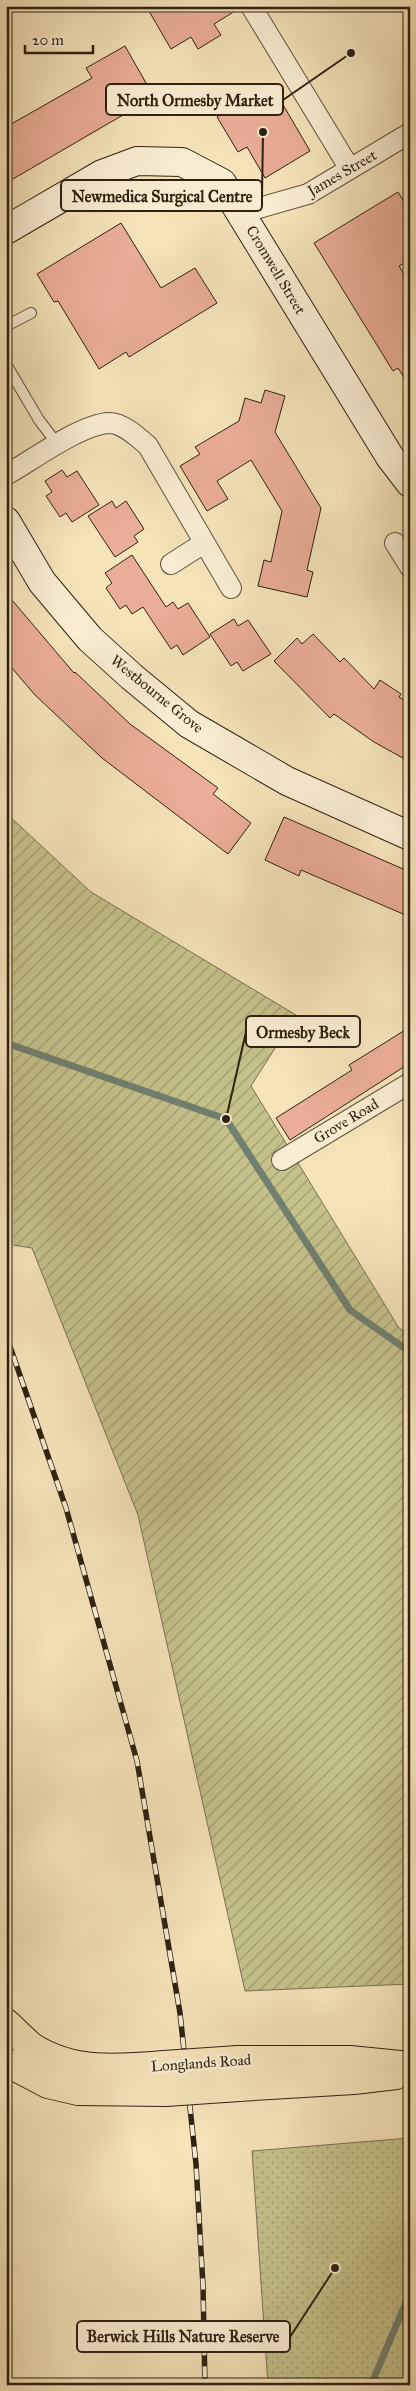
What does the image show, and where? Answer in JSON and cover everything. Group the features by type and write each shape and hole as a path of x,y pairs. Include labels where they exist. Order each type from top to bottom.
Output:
{"main road":[{"name":"Longlands Road","path":"6,2023 31,2046 76,2066 104,2068 164,2065 238,2074 354,2080 410,2073"},
{"name":"Longlands Road","path":"6,2062 48,2084 78,2091 166,2092 238,2074 350,2060 410,2066"}],"street":[{"path":"251,6 350,169"},
{"name":"James Street","path":"241,213 308,194 350,169 408,139"},
{"name":"Cromwell Street","path":"6,230 102,174 137,161 182,162 222,183 390,457 410,482"},
{"path":"6,475 82,430 109,423 131,431 148,446 231,588"},
{"name":"Westbourne Grove","path":"6,521 42,582 90,639 189,724 287,781 410,836"},
{"path":"171,564 204,543"},
{"path":"395,543 410,567"},
{"name":"Grove Road","path":"282,1160 410,1083"}],"lane":[{"path":"6,326 31,313"},
{"path":"6,364 40,420 58,445"}],"shaded area":[{"path":"6,813 91,892 296,1015 251,1086 399,1328 410,1335 410,1984 245,1991 138,1515 32,1248 6,1244"},
{"path":"410,2138 410,2385 268,2385 252,2151"}],"building":[{"path":"146,6 239,6 240,8 214,24 221,35 198,49 191,37 171,49"},
{"path":"125,46 154,97 6,183 6,127 92,78 86,68"},
{"path":"271,84 310,151 265,178 247,147 238,152 217,117"},
{"path":"398,192 410,211 410,260 399,266 410,284 410,387 398,368 393,371 314,243"},
{"path":"121,223 161,288 195,268 217,303 129,357 126,352 99,369 58,301 54,302 37,274"},
{"path":"265,390 285,396 275,432 321,508 307,570 313,572 307,597 258,586 264,560 271,562 282,511 251,460 217,481 228,499 207,511 180,466 200,454 195,447 239,421 245,398 261,403"},
{"path":"62,470 67,477 77,471 99,505 72,522 66,513 60,517 46,496 52,492 45,481"},
{"path":"112,501 116,508 126,501 144,529 134,536 138,542 115,557 88,516"},
{"path":"132,555 166,607 173,602 178,609 188,603 210,637 183,655 177,645 171,649 143,607 132,614 126,605 120,609 106,588 112,583 105,573"},
{"path":"6,593 74,673 130,724 218,788 213,794 251,823 228,854 102,758 35,695 6,661"},
{"path":"234,619 238,626 248,620 271,654 243,671 237,662 231,666 210,634"},
{"path":"313,634 340,662 344,658 374,689 380,680 401,694 399,697 410,704 410,762 374,742 334,714 330,718 274,661 297,638 302,644"},
{"path":"284,817 410,872 410,917 301,870 299,876 265,860"},
{"path":"410,1027 410,1063 290,1140 276,1118 352,1070 349,1065"}],"waterway":[{"path":"6,1043 226,1119 350,1310 410,1352"},
{"path":"371,2385 410,2293"}],"railway":[{"path":"6,1335 66,1508 137,1761 180,2013 196,2164 203,2286 205,2385"}],"place":[{"name":"North Ormesby Market","path":"351,53"},
{"name":"Newmedica Surgical Centre","path":"263,132"},
{"name":"Ormesby Beck","path":"226,1119"},
{"name":"Berwick Hills Nature Reserve","path":"335,2268"}]}
